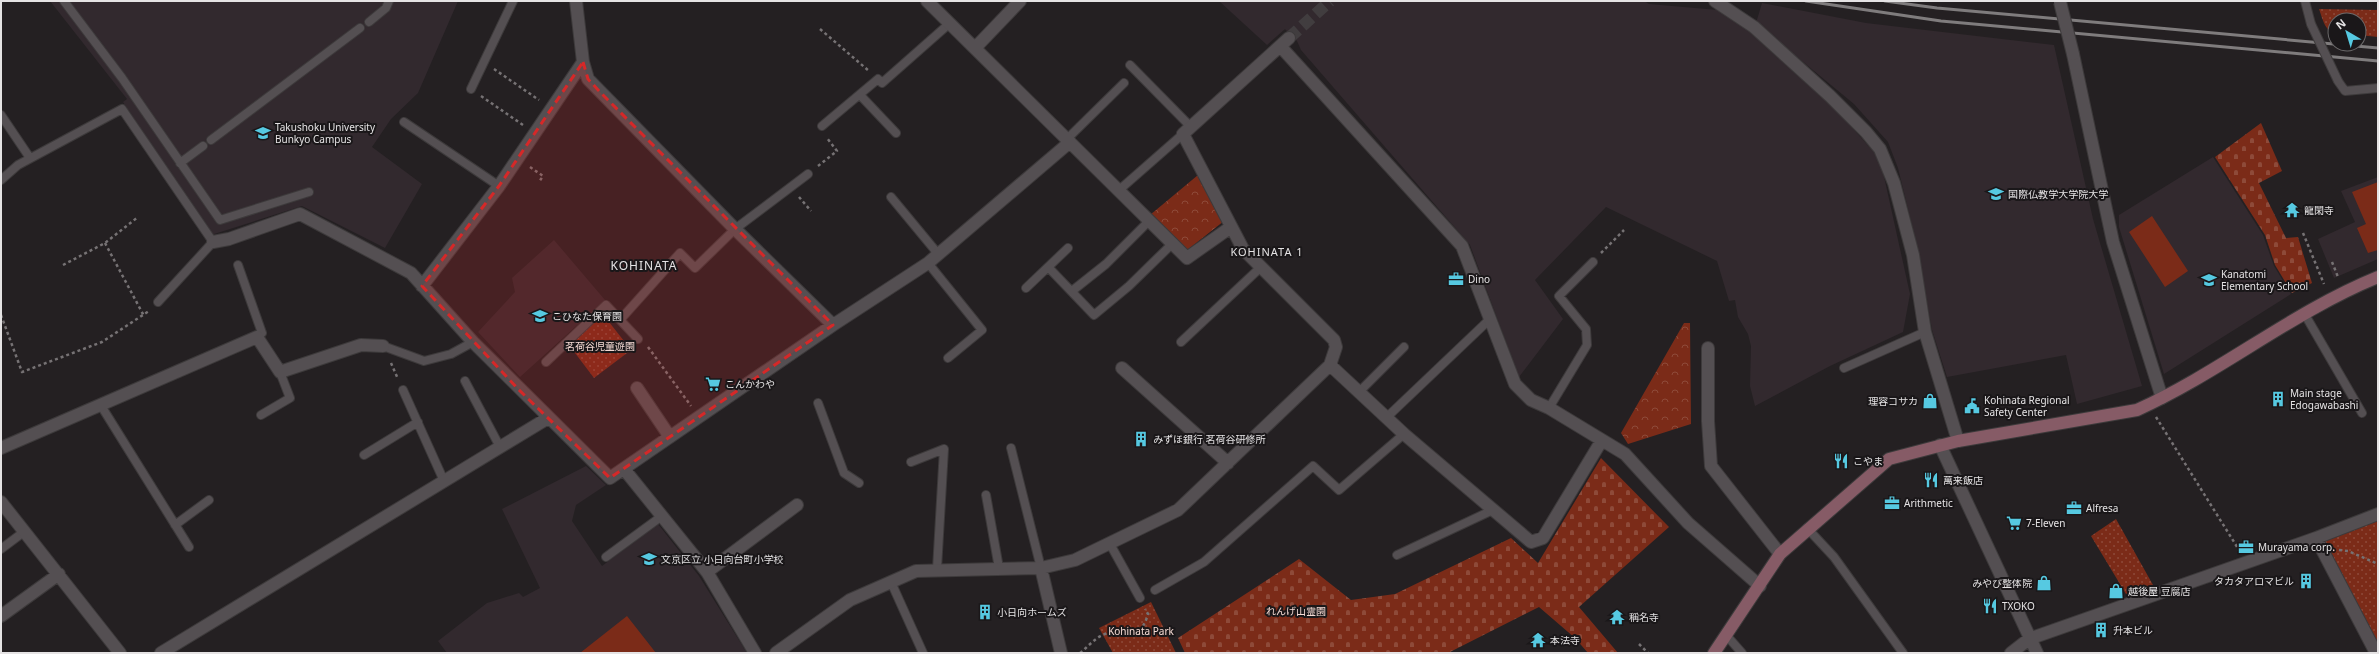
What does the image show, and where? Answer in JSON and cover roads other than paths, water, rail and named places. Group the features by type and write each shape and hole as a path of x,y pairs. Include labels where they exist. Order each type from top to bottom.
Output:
{"street":[{"path":"576,1 583,62 588,79 735,229 833,325"},
{"path":"927,1 1187,258 1231,227"},
{"path":"975,48 1020,1"},
{"path":"1715,1 1760,33 1830,96 1866,132 1880,149 1894,183 1913,256 1925,332 1958,441"},
{"path":"2060,2 2073,54 2113,242 2162,398"},
{"path":"776,653 850,600 916,571 937,569 1041,568 1075,560 1178,510 1330,366 1336,347 1334,340 1243,249 1231,227 1187,131 1290,38"},
{"path":"1281,47 1462,246 1515,384 1531,400 1549,408 1625,454 1688,523 1760,586"},
{"path":"422,286 499,186 583,62"},
{"path":"212,242 229,239 300,214 386,258 410,273 473,342 610,478 833,325 939,255 1068,140"},
{"path":"1714,653 1727,636 1780,554 1807,528 1889,459 1958,441 2137,410 2162,398 2304,313 2351,288 2378,277"},
{"path":"1,448 257,337 280,372 361,345 383,346"},
{"path":"1708,348 1708,421 1711,466 1780,554"},
{"path":"1330,366 1404,434 1531,542 1543,538 1602,440"},
{"path":"1122,368 1228,463"},
{"path":"637,388 670,437"},
{"path":"161,653 548,418"},
{"path":"1940,445 2029,639 2037,653"},
{"path":"624,469 707,572 756,653"},
{"path":"1,502 120,653"},
{"path":"707,572 797,505"},
{"path":"2011,653 2029,639 2316,538 2378,514"},
{"path":"2316,538 2376,653"},
{"path":"1041,568 1061,653"},
{"path":"1,616 58,574"}],"lane":[{"path":"64,1 122,78 220,220 309,192"},
{"path":"369,22 386,8 389,1"},
{"path":"470,89 513,1"},
{"path":"2305,1 2311,24 2338,81 2345,91 2378,88"},
{"path":"822,126 878,79 882,83 950,23"},
{"path":"211,140 360,28"},
{"path":"1118,191 1187,131 1130,65"},
{"path":"1068,140 1124,83"},
{"path":"860,95 896,133"},
{"path":"1,180 18,165 122,109 212,242 158,302"},
{"path":"1,115 30,158"},
{"path":"404,122 499,186"},
{"path":"180,163 203,146"},
{"path":"620,320 680,253 695,268 735,229 808,174"},
{"path":"891,197 939,255"},
{"path":"1072,291 1106,264 1149,221"},
{"path":"1048,267 1094,314 1129,286 1172,244"},
{"path":"1026,288 1068,248"},
{"path":"1549,408 1587,345 1586,329 1559,296 1593,262"},
{"path":"928,263 982,330 948,358"},
{"path":"238,265 262,333 257,337"},
{"path":"1181,342 1261,267"},
{"path":"546,362 606,304 638,339"},
{"path":"2304,313 2362,414"},
{"path":"1386,418 1490,319"},
{"path":"1844,368 1925,332"},
{"path":"383,346 424,361 451,354 473,342"},
{"path":"1359,392 1404,347"},
{"path":"261,415 290,398 280,372"},
{"path":"465,381 500,447"},
{"path":"403,390 444,481"},
{"path":"818,403 844,473 859,483"},
{"path":"100,404 189,547"},
{"path":"364,455 418,422"},
{"path":"1155,590 1204,562 1313,466 1339,490 1404,434"},
{"path":"1011,448 1041,568"},
{"path":"911,462 944,449 937,569"},
{"path":"986,495 999,568"},
{"path":"175,525 209,500"},
{"path":"1397,555 1493,510"},
{"path":"606,557 662,516"},
{"path":"1807,528 1834,557 1903,653"},
{"path":"1,549 25,532"},
{"path":"1110,544 1140,598"},
{"path":"891,582 923,653"},
{"path":"1727,636 1742,653"}],"tunnel":[{"path":"1289,38 1330,1"}],"railway":[{"path":"1806,1 1941,21 2378,61"},
{"path":"1885,1 1937,8 2378,48"}],"place":[{"name":"Takushoku University Bunkyo Campus","path":"263,133"},
{"name":"国際仏教学大学院大学","path":"1996,194"},
{"name":"龍閑寺","path":"2292,210"},
{"name":"Dino","path":"1456,279"},
{"name":"Kanatomi Elementary School","path":"2209,280"},
{"name":"こひなた保育園","path":"540,316"},
{"name":"こんかわや","path":"713,384"},
{"name":"Main stage Edogawabashi","path":"2278,399"},
{"name":"理容コサカ","path":"1930,401"},
{"name":"Kohinata Regional Safety Center","path":"1972,406"},
{"name":"みずほ銀行 茗荷谷研修所","path":"1141,439"},
{"name":"こやま","path":"1841,461"},
{"name":"萬来飯店","path":"1931,480"},
{"name":"Arithmetic","path":"1892,503"},
{"name":"Alfresa","path":"2074,508"},
{"name":"7-Eleven","path":"2014,523"},
{"name":"Murayama corp.","path":"2246,547"},
{"name":"文京区立 小日向台町小学校","path":"649,559"},
{"name":"タカタアロマビル","path":"2306,581"},
{"name":"みやび整体院","path":"2044,583"},
{"name":"越後屋 豆腐店","path":"2116,591"},
{"name":"TXOKO","path":"1990,606"},
{"name":"小日向ホームズ","path":"985,612"},
{"name":"稱名寺","path":"1617,617"},
{"name":"升本ビル","path":"2101,630"},
{"name":"本法寺","path":"1538,640"}],"district":[{"name":"KOHINATA 1","path":"1267,252"},
{"name":"KOHINATA","path":"644,266"}],"park label":[{"name":"茗荷谷児童遊園","path":"600,346"},
{"name":"れんげ山霊園","path":"1296,611"},
{"name":"Kohinata Park","path":"1141,631"}]}
